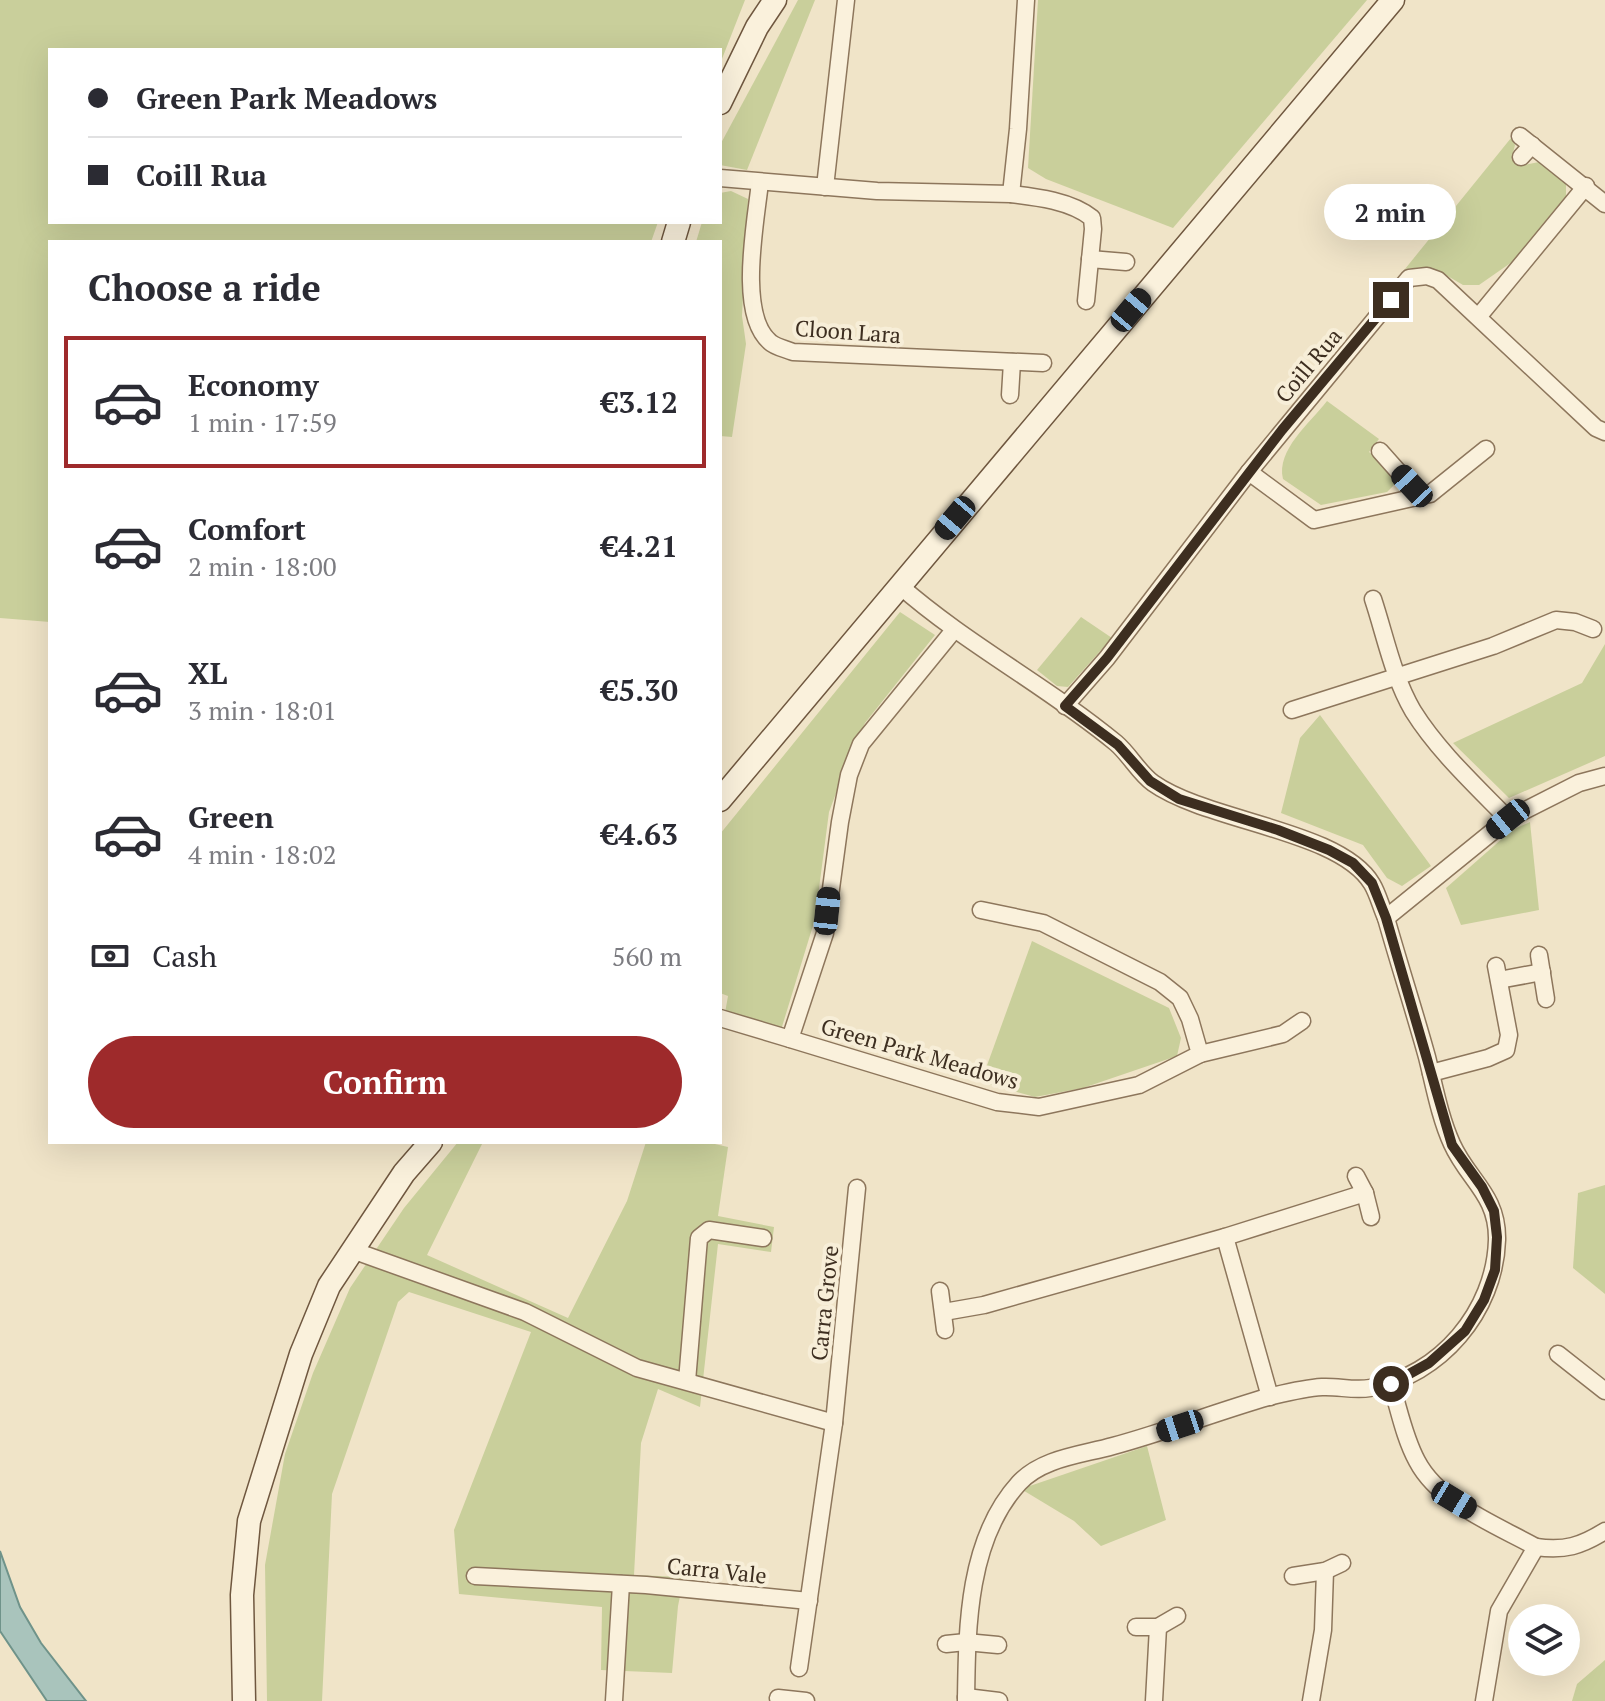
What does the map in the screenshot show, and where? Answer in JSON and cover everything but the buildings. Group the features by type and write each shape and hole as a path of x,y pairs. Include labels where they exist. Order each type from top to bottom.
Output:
{"main road":[{"path":"722,99 757,27 775,0"},
{"path":"722,798 1393,0"},
{"path":"244,1701 242,1595 249,1521 301,1354 329,1286 404,1173 429,1144"}],"street":[{"path":"825,187 846,0"},
{"path":"1011,194 1026,0"},
{"path":"1524,146 1586,186 1605,204"},
{"path":"722,178 877,191 1011,194 1081,209 1092,218 1086,301"},
{"name":"Cloon Lara","path":"760,182 750,291 754,316 769,342 793,352 1043,363"},
{"path":"1479,316 1586,186"},
{"path":"1090,259 1126,262"},
{"name":"Coill Rua","path":"1065,706 1107,658 1249,472 1409,278 1427,276 1438,280 1596,428 1605,432"},
{"path":"1010,395 1012,362"},
{"path":"1249,472 1314,520 1430,494 1486,449"},
{"path":"1380,451 1420,496"},
{"path":"899,585 954,630 1035,683 1118,745 1150,781 1179,799 1329,850 1353,863 1372,883 1386,918 1452,1145 1482,1187 1494,1211 1497,1237 1495,1270 1484,1300 1465,1331 1429,1363 1391,1384 1365,1389 1322,1387 1270,1397 1150,1436 1042,1465 1020,1481 1003,1504 978,1558 966,1642 966,1699 999,1701"},
{"path":"1373,599 1397,676 1413,710 1457,767 1508,819"},
{"path":"1292,710 1493,646 1556,620 1575,622 1593,629"},
{"name":"Green Park Meadows","path":"954,630 861,744 849,775 840,822 825,933 790,1039 997,1102 1039,1107 1139,1085 1200,1054 1283,1034 1302,1021"},
{"path":"1386,918 1508,819 1579,783 1605,776"},
{"path":"981,910 1043,923 1160,982 1180,998 1200,1054"},
{"path":"1431,1073 1506,1050 1509,1035 1497,973 1541,963 1546,999"},
{"path":"722,1019 790,1039"},
{"path":"1356,1176 1365,1193 1371,1217"},
{"name":"Carra Grove","path":"834,1423 857,1188"},
{"path":"944,1312 984,1305 1225,1237 1365,1193"},
{"path":"687,1381 699,1238 709,1230 763,1238"},
{"path":"1225,1237 1270,1397"},
{"path":"352,1250 525,1312 637,1368 834,1423 799,1668"},
{"path":"940,1291 945,1330"},
{"path":"1558,1354 1605,1391"},
{"path":"1391,1384 1416,1460 1429,1479 1454,1500 1536,1547 1554,1550 1584,1545 1605,1531"},
{"path":"1484,1701 1499,1611 1536,1547"},
{"path":"1293,1576 1325,1571 1342,1563"},
{"path":"1311,1701 1323,1630 1325,1571"},
{"name":"Carra Vale","path":"475,1576 621,1584 809,1601"},
{"path":"614,1701 621,1584"},
{"path":"1136,1627 1158,1627 1177,1616"},
{"path":"1154,1701 1158,1627"},
{"path":"946,1644 998,1645"},
{"path":"778,1698 799,1701"}],"green space":[{"path":"0,0 745,0 722,59 722,48 48,48 48,224 657,224 652,240 48,240 48,622 0,618"},
{"path":"798,0 815,0 747,170 722,165 722,141"},
{"path":"1038,0 1367,0 1173,228 1046,179 1028,168"},
{"path":"1511,138 1515,145 1512,157 1524,165 1539,162 1566,182 1566,196 1512,262 1479,285 1463,285 1439,271 1424,267 1405,269"},
{"path":"731,191 748,199 742,316 746,344 732,437 722,436 722,240 697,240 701,224 722,224 722,193"},
{"path":"1327,401 1379,439 1369,452 1390,468 1394,485 1387,492 1321,505 1283,479 1282,468 1289,447"},
{"path":"900,612 935,635 865,723 850,756 829,812 815,919 781,1030 725,1013 728,996 722,994 722,832"},
{"path":"1081,617 1112,638 1068,687 1057,686 1037,670"},
{"path":"1605,644 1605,756 1509,798 1453,743 1582,683"},
{"path":"1320,715 1431,866 1402,886 1387,878 1363,845 1281,813 1300,738"},
{"path":"1530,822 1539,910 1461,925 1446,888 1512,830"},
{"path":"1032,941 1169,1008 1181,1038 1177,1056 1083,1088 1035,1097 981,1082"},
{"path":"456,1144 482,1144 427,1255 568,1318 627,1201 645,1144 715,1144 728,1147 718,1216 774,1227 771,1252 718,1244 700,1407 658,1389 641,1443 634,1575 684,1577 672,1673 601,1670 602,1607 459,1594 454,1530 531,1332 409,1292 398,1302 332,1494 322,1701 267,1701 265,1565 285,1454 313,1373 350,1288 404,1208"},
{"path":"1605,1185 1605,1294 1573,1268 1578,1193"},
{"path":"1147,1446 1166,1520 1101,1546 1074,1521 1021,1489"},
{"path":"1605,1660 1605,1701 1572,1701 1577,1684"}],"water":[{"path":"0,1551 20,1607 41,1643 86,1701 47,1701 0,1631"}],"route":[{"path":"1391,300 1282,430 1107,658 1065,706 1118,745 1150,781 1179,799 1278,830 1329,850 1353,863 1372,883 1386,918 1452,1145 1482,1187 1494,1211 1497,1237 1495,1270 1484,1300 1465,1331 1429,1363 1391,1384"}]}
